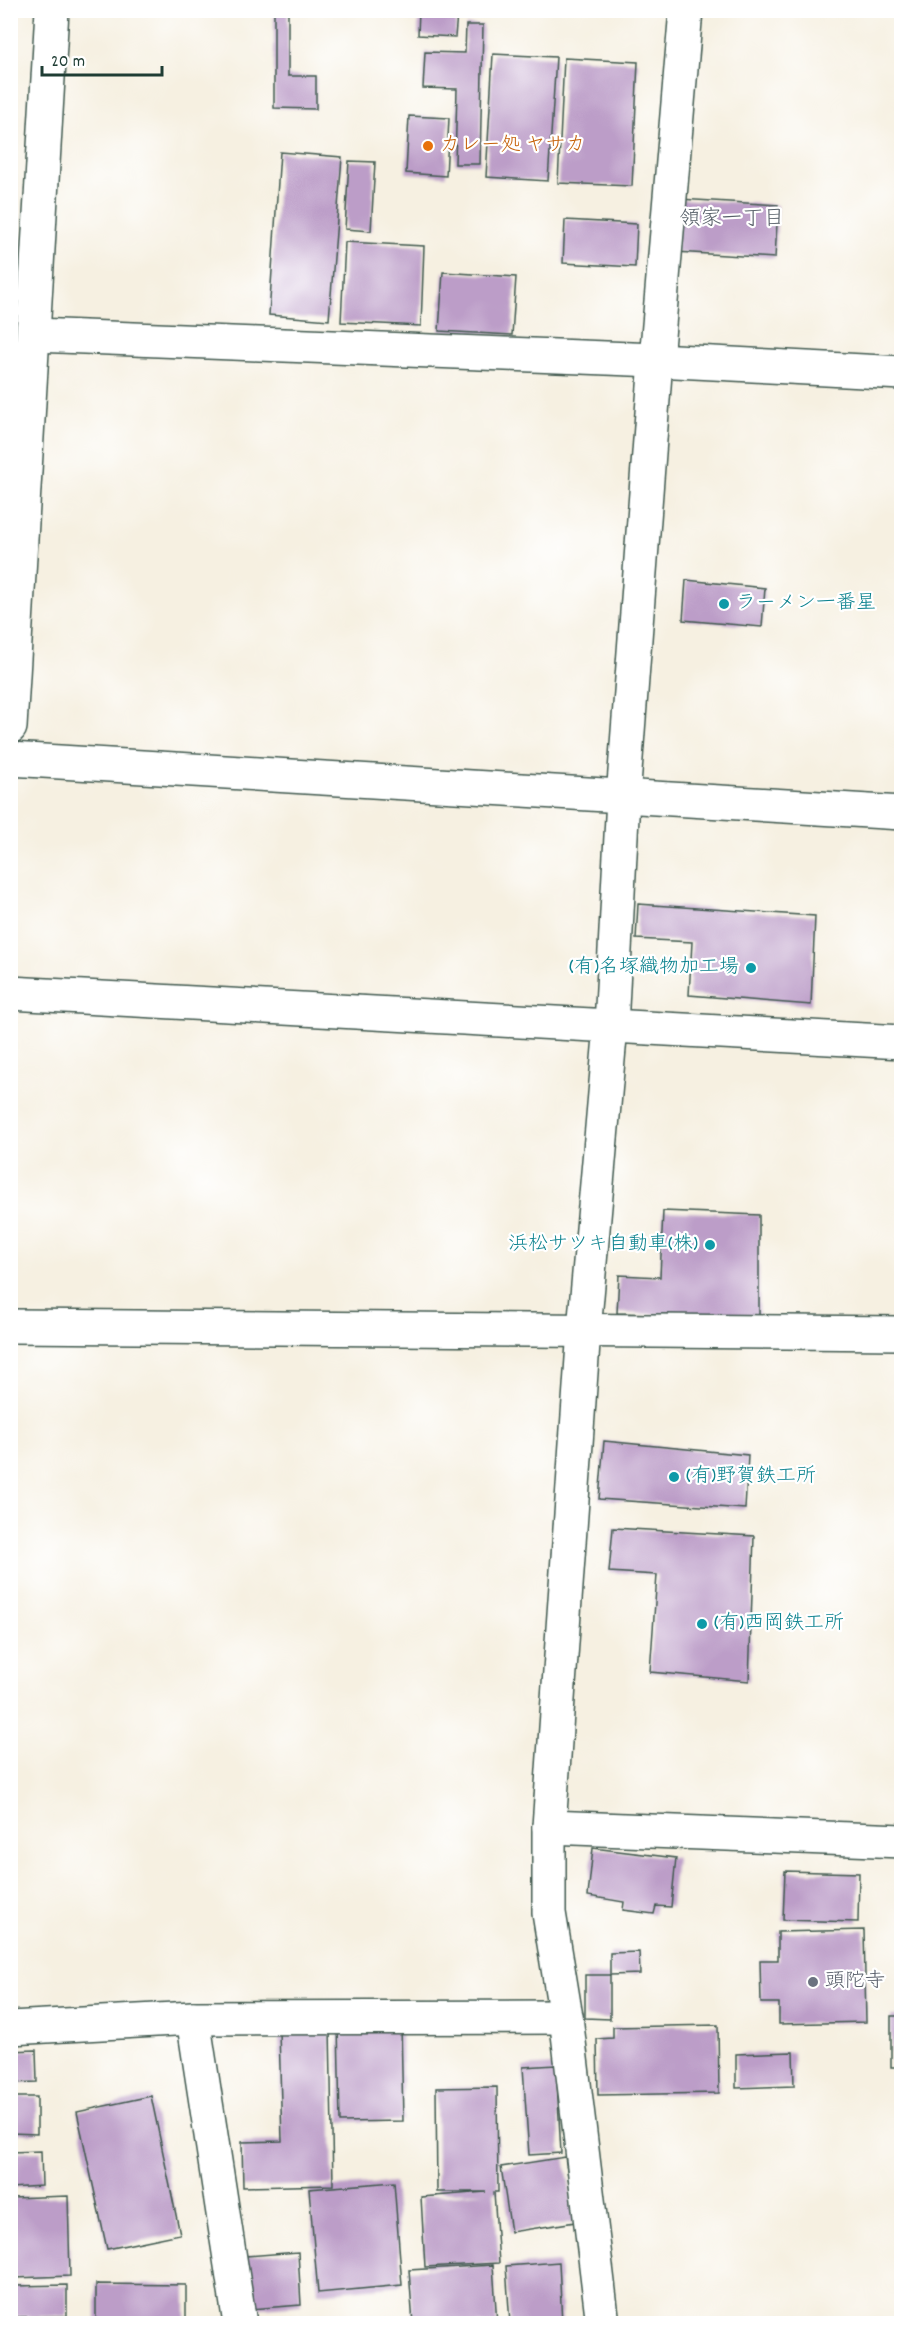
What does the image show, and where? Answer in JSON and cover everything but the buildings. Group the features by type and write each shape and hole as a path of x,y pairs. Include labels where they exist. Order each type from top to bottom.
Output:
{"street":[{"path":"10,727 35,334 24,286 52,10"},
{"path":"603,2324 566,2017 549,1913 549,1827 584,1330 611,1026 623,798 656,360 686,10"},
{"path":"35,334 656,360 902,373"},
{"path":"10,759 623,798 902,813"},
{"path":"10,993 902,1042"},
{"path":"10,1326 902,1333"},
{"path":"549,1827 902,1841"},
{"path":"10,2028 193,2018 566,2017"},
{"path":"193,2018 240,2324"}],"place":[{"name":"カレー処 ヤサカ","path":"428,146"},
{"name":"ラーメン一番星","path":"724,604"},
{"name":"(有)名塚織物加工場","path":"751,968"},
{"name":"浜松サツキ自動車(株)","path":"710,1245"},
{"name":"(有)野賀鉄工所","path":"674,1477"},
{"name":"(有)西岡鉄工所","path":"702,1624"},
{"name":"頭陀寺","path":"813,1982"}],"district":[{"name":"領家一丁目","path":"732,220"}]}
